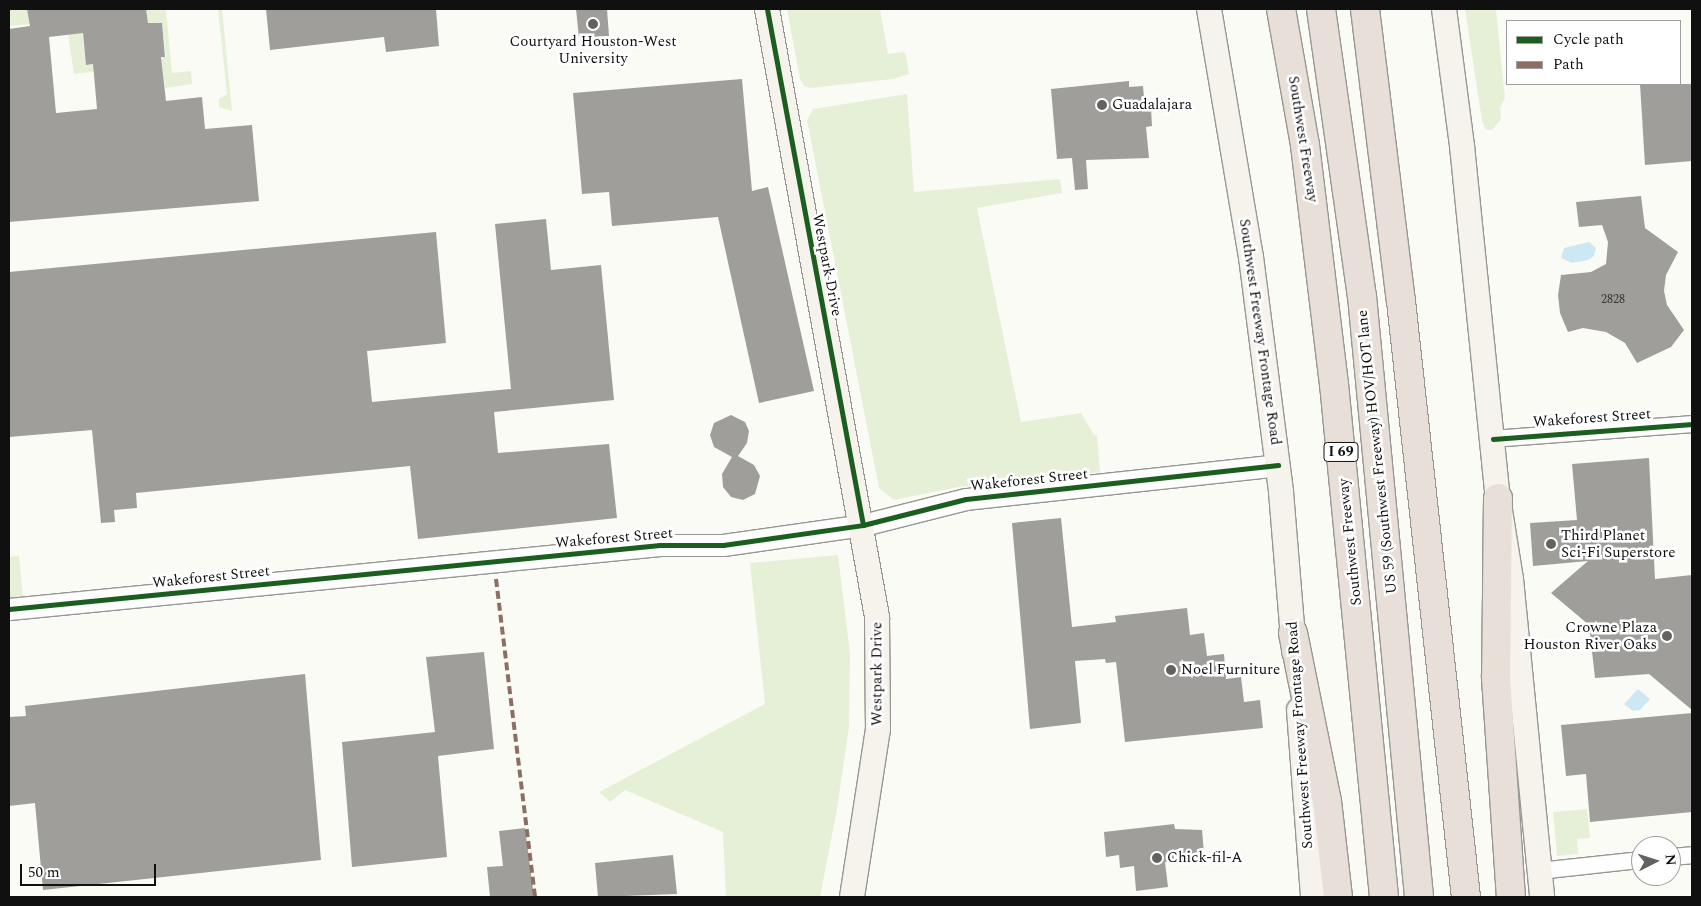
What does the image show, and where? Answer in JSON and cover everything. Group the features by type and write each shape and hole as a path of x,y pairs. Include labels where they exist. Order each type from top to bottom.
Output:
{"highway":[{"name":"Southwest Freeway","path":"1281,9 1305,145 1334,384 1384,897"},
{"name":"US 59 (Southwest Freeway) HOV/HOT lane","path":"1321,9 1362,296 1419,897"},
{"path":"1365,9 1401,301 1466,897"},
{"path":"1498,498 1496,678 1511,897"},
{"path":"1292,632 1327,801 1338,897"}],"main road":[{"name":"Westpark Drive","path":"767,9 863,525 877,617 880,698 869,799 852,897"},
{"name":"Southwest Freeway Frontage Road","path":"1209,9 1251,257 1278,464 1313,897"},
{"path":"1444,9 1454,75 1498,498 1511,579 1542,897"}],"street":[{"name":"Wakeforest Street","path":"1493,439 1692,424"},
{"name":"Wakeforest Street","path":"9,609 660,545 723,545 863,525 966,499 1278,464"},
{"path":"1540,871 1631,861"}],"green space":[{"path":"9,9 27,9 27,11 88,9 90,29 82,30 86,65 161,58 162,63 162,57 166,57 162,23 148,23 146,9 166,9 172,73 191,71 192,84 165,88 162,64 74,74 66,21 9,26"},
{"path":"218,9 222,9 232,111 219,107 219,99 227,94"},
{"path":"787,9 880,9 888,54 903,52 906,55 909,74 893,79 810,88 804,86 800,79"},
{"path":"1465,9 1496,9 1505,98 1500,108 1501,119 1492,130 1486,130 1482,121"},
{"path":"907,94 914,192 1060,179 1062,193 977,208 1021,422 1081,413 1094,435 1097,435 1100,472 958,487 894,500 879,488 807,120 813,109"},
{"path":"838,555 850,654 849,727 837,809 820,897 726,897 723,832 625,790 610,802 599,792 765,704 750,563"},
{"path":"19,556 23,599 9,601 9,557"},
{"path":"1587,809 1590,838 1577,839 1578,854 1557,856 1553,812"}],"water":[{"path":"1589,242 1596,248 1594,256 1588,260 1572,263 1561,258 1564,248"},
{"path":"1638,689 1650,699 1640,710 1633,711 1624,704"}],"building":[{"path":"27,9 146,9 148,23 162,23 165,57 161,57 166,101 202,97 205,129 252,125 259,201 9,222 9,29 30,26","holes":["83,33 86,65 93,64 97,109 56,113 49,37"]},
{"path":"266,9 436,9 439,46 386,52 384,37 270,50"},
{"name":"Courtyard Houston-West University","path":"576,9 607,9 609,36 579,38"},
{"path":"742,79 752,191 768,187 814,391 759,403 718,217 612,226 609,192 582,194 573,93"},
{"path":"1129,81 1129,87 1143,86 1145,108 1151,108 1152,126 1146,127 1149,158 1086,160 1088,189 1075,190 1072,158 1057,159 1051,89"},
{"path":"1692,84 1692,161 1645,165 1640,85"},
{"path":"1641,196 1645,228 1678,252 1666,275 1664,291 1667,305 1684,330 1671,347 1637,363 1625,343 1606,332 1583,328 1568,332 1560,313 1558,295 1561,275 1591,272 1606,264 1608,242 1602,225 1579,227 1576,202"},
{"path":"546,219 551,270 601,265 614,400 494,412 498,453 609,444 617,518 418,539 410,466 136,493 137,508 114,510 115,522 101,523 92,430 9,437 9,272 436,232 446,343 367,351 372,402 511,389 495,224"},
{"path":"731,415 745,422 749,431 747,443 738,456 754,465 760,476 755,494 743,500 731,497 723,487 722,474 732,457 714,447 710,435 714,423"},
{"path":"1649,458 1655,579 1692,575 1692,710 1649,674 1595,678 1589,625 1551,593 1588,561 1533,566 1530,523 1577,520 1572,464"},
{"path":"1061,518 1072,627 1116,622 1115,616 1187,608 1190,635 1204,633 1207,656 1224,654 1226,679 1241,677 1244,702 1260,700 1263,728 1125,742 1116,662 1106,663 1105,659 1075,661 1081,723 1030,729 1012,523"},
{"path":"484,652 494,749 438,756 447,857 352,867 342,742 435,732 426,657"},
{"path":"305,674 321,860 43,890 35,803 9,806 9,717 26,716 25,706"},
{"path":"1692,713 1692,812 1590,822 1586,774 1566,776 1561,725"},
{"name":"Chick-fil-A","path":"1174,824 1175,829 1202,830 1204,853 1194,858 1165,862 1168,887 1136,891 1134,866 1120,868 1119,855 1106,857 1104,832"},
{"path":"525,828 534,897 490,897 487,867 503,866 499,831"},
{"path":"673,855 677,894 598,897 595,863"}],"marked path":[{"path":"496,579 535,897"}],"cycle path":[{"path":"767,9 863,525"},
{"path":"1493,439 1692,424"},
{"path":"9,609 660,545 723,545 863,525 966,499 1278,465"}],"place":[{"name":"Courtyard Houston-West University","path":"593,24"},
{"name":"Guadalajara","path":"1102,105"},
{"name":"Third Planet Sci-Fi Superstore","path":"1551,544"},
{"name":"Crowne Plaza Houston River Oaks","path":"1667,636"},
{"name":"Noel Furniture","path":"1171,670"},
{"name":"Chick-fil-A","path":"1157,858"}]}
